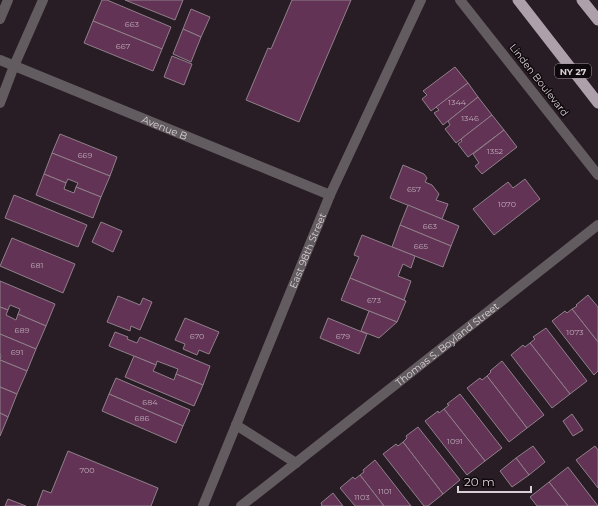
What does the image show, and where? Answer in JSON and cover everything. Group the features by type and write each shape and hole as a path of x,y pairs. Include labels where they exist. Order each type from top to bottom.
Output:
{"highway":[{"name":"NY 27","path":"518,0 598,103"},
{"path":"582,0 598,20"}],"street":[{"path":"0,19 8,0"},
{"path":"0,103 14,66 43,0"},
{"name":"East 98th Street","path":"203,506 330,195 421,0"},
{"name":"Linden Boulevard","path":"460,0 598,175"},
{"name":"Avenue B","path":"0,60 330,195"},
{"name":"Thomas S. Boyland Street","path":"241,506 598,225"},
{"path":"236,425 296,463"}],"building":[{"path":"102,0 107,0 171,27 162,49 93,21"},
{"path":"125,0 183,0 175,20"},
{"path":"292,0 351,0 299,122 246,100 268,48 271,49"},
{"path":"191,9 210,17 201,37 183,29"},
{"path":"93,21 162,49 153,71 84,43"},
{"path":"183,29 201,37 191,62 173,54"},
{"path":"172,56 192,64 184,85 164,77"},
{"path":"455,67 468,83 431,111 422,99 427,95 423,91"},
{"path":"468,83 478,97 443,125 434,113 439,110 436,107"},
{"path":"478,97 492,115 456,143 445,129 450,125 448,121"},
{"path":"492,115 504,130 468,157 458,144 462,141 461,139"},
{"path":"504,130 517,147 482,174 475,166 479,163 473,154"},
{"path":"60,134 117,157 110,176 52,153"},
{"path":"52,153 110,176 101,197 76,187 78,183 68,179 66,183 44,174"},
{"path":"403,165 424,174 427,178 425,182 432,185 439,194 436,200 448,204 442,219 390,198"},
{"path":"44,174 66,183 64,189 74,193 76,187 101,197 93,218 36,195"},
{"path":"525,179 540,199 494,235 473,209 508,182 513,188"},
{"path":"14,195 87,225 78,247 5,218"},
{"path":"408,205 459,226 451,246 400,225"},
{"path":"101,222 122,231 113,252 92,242"},
{"path":"400,225 451,246 443,267 392,247"},
{"path":"362,235 415,256 411,268 403,264 398,276 411,281 404,300 350,278 359,257 354,255"},
{"path":"12,238 75,264 63,293 0,266"},
{"path":"350,278 406,301 397,322 341,300"},
{"path":"0,281 55,304 46,326 18,314 20,309 10,305 8,310 0,307"},
{"path":"588,295 598,307 598,342 572,309"},
{"path":"118,296 140,305 143,298 152,302 140,330 131,326 130,331 107,322"},
{"path":"0,307 8,310 6,315 16,320 18,314 46,326 36,349 0,334"},
{"path":"572,309 598,342 598,371 594,375 552,321 565,311 567,313"},
{"path":"369,311 397,322 379,338 361,331"},
{"path":"185,318 219,332 209,354 199,350 197,355 183,349 185,344 175,340"},
{"path":"328,318 367,334 359,354 320,338"},
{"path":"546,328 587,381 570,394 530,343 535,339 533,337"},
{"path":"115,332 128,337 127,339 137,343 140,337 210,366 203,385 176,374 178,369 157,361 156,365 109,346"},
{"path":"0,334 36,349 27,371 0,360"},
{"path":"530,343 570,394 552,408 511,355 523,345 525,347"},
{"path":"134,356 156,365 153,371 174,380 176,374 203,385 194,406 125,377"},
{"path":"0,360 27,371 17,394 0,387"},
{"path":"502,361 544,415 527,428 487,376 491,372 490,371"},
{"path":"487,376 527,428 509,442 467,388 480,378 482,380"},
{"path":"116,378 190,410 183,426 109,394"},
{"path":"0,387 17,394 8,417 0,413"},
{"path":"109,394 183,426 176,443 102,411"},
{"path":"460,394 502,448 485,461 444,409 449,405 447,404"},
{"path":"444,409 485,461 467,475 425,421 438,411 439,413"},
{"path":"0,413 8,417 0,436"},
{"path":"572,414 583,430 573,436 563,421"},
{"path":"418,427 460,480 443,494 403,442 407,438 406,436"},
{"path":"403,442 443,494 428,506 424,506 383,454 396,444 398,446"},
{"path":"533,446 545,462 529,475 516,458"},
{"path":"595,446 598,450 598,488 576,460"},
{"path":"68,451 158,488 151,506 37,506 43,490 51,493"},
{"path":"516,458 529,475 512,487 500,471"},
{"path":"375,460 411,506 384,506 360,475 364,472 363,470"},
{"path":"568,467 598,506 568,506 549,482"},
{"path":"360,475 384,506 355,506 340,488 353,477 355,479"},
{"path":"549,482 568,506 537,506 530,497"},
{"path":"333,493 343,506 321,506 321,503"},
{"path":"8,499 26,506 5,506"}]}
